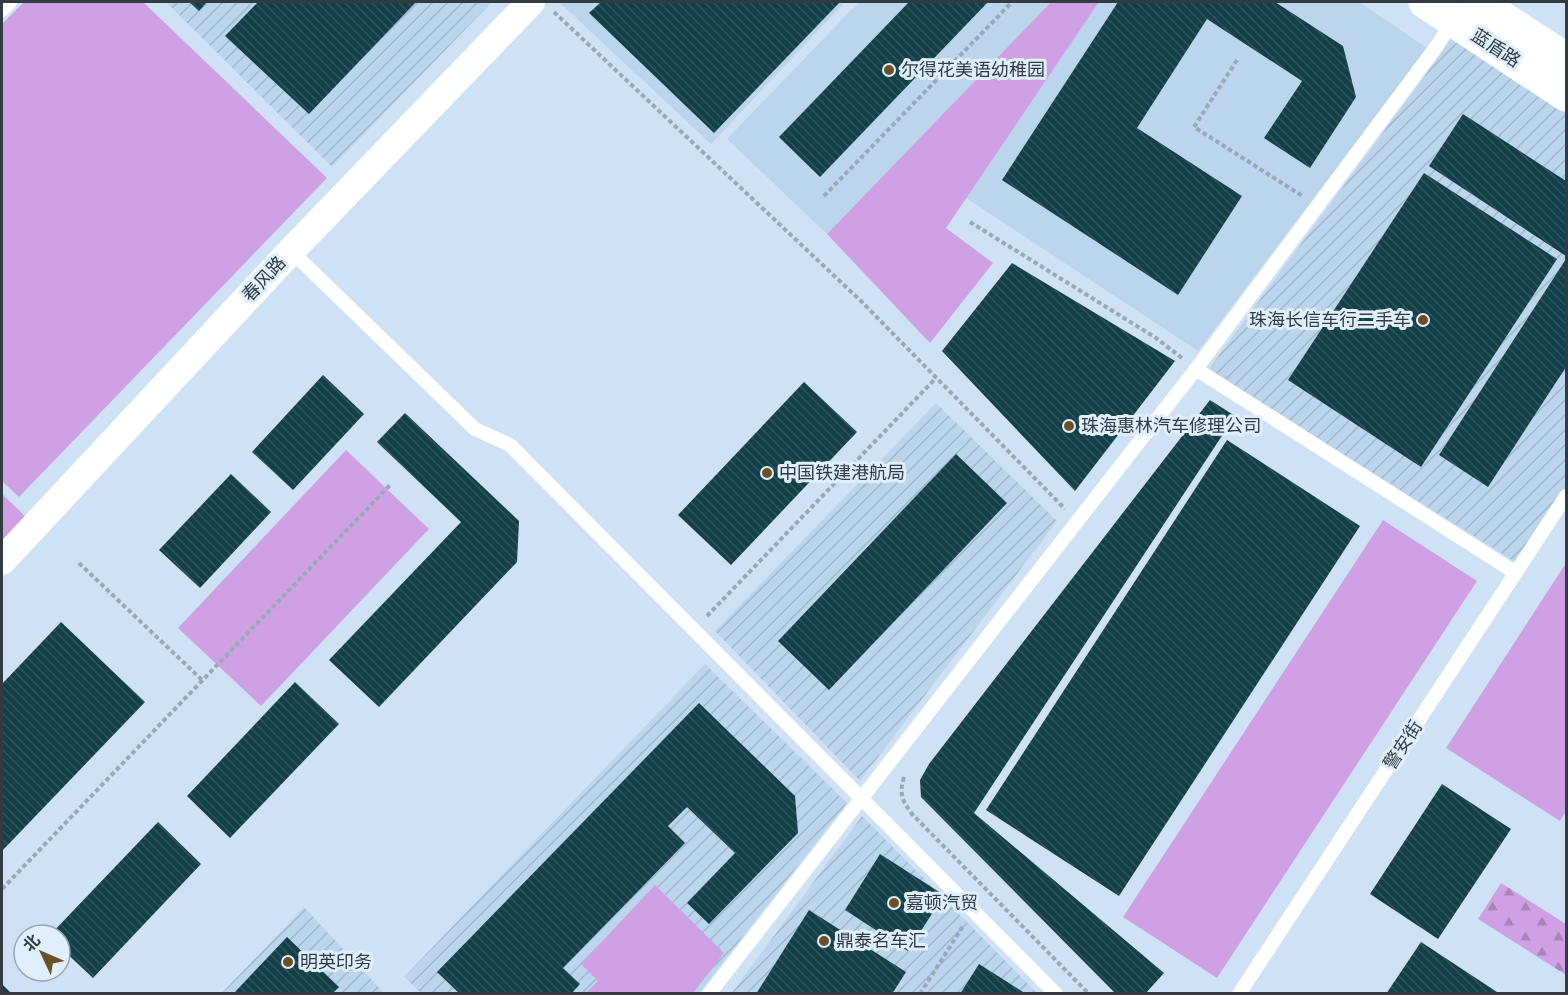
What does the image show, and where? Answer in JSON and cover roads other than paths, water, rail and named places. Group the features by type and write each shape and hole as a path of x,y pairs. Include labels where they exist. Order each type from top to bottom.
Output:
{"street":[{"name":"蓝盾路","path":"1425,2 1462,8 1566,59"},
{"name":"春风路","path":"2,558 291,251 541,5"},
{"name":"蓝盾路","path":"1462,8 1566,95"}],"lane":[{"path":"2,10 10,2"},
{"path":"709,993 1196,369 1462,8"},
{"path":"291,251 475,429 510,445 1056,993"},
{"path":"1196,369 1516,573"},
{"name":"警安街","path":"1239,993 1566,496"}],"place":[{"name":"尔得花美语幼稚园","path":"889,70"},
{"name":"珠海长信车行二手车","path":"1423,320"},
{"name":"珠海惠林汽车修理公司","path":"1069,426"},
{"name":"中国铁建港航局","path":"767,473"},
{"name":"嘉顿汽贸","path":"894,903"},
{"name":"鼎泰名车汇","path":"824,941"},
{"name":"明英印务","path":"288,962"}]}
